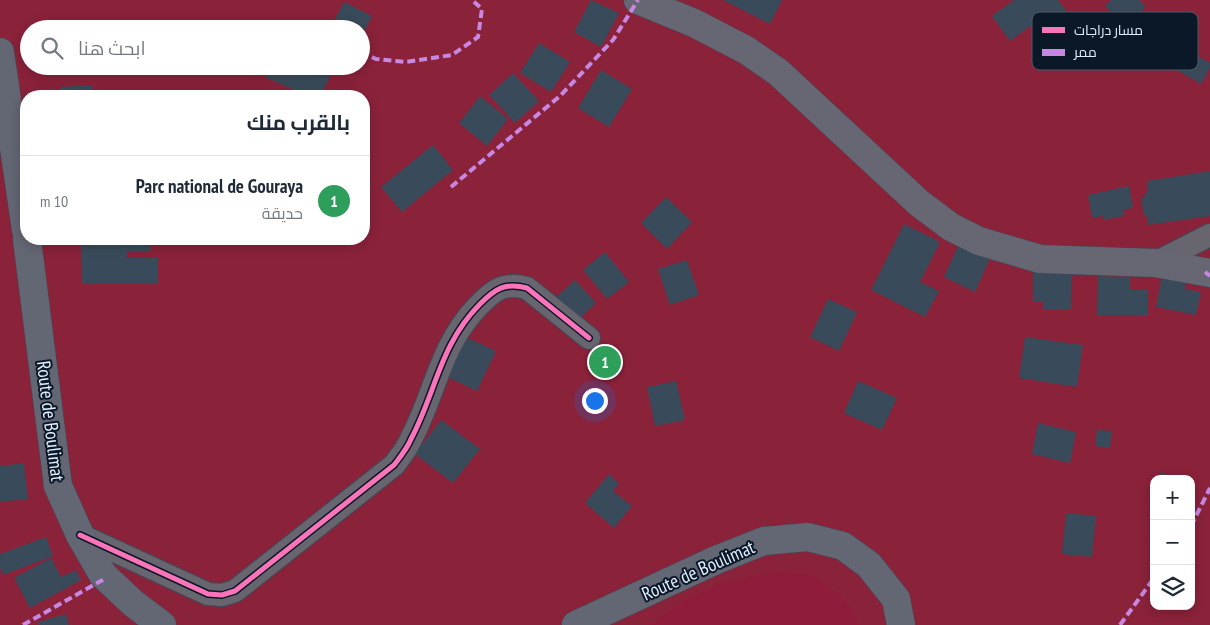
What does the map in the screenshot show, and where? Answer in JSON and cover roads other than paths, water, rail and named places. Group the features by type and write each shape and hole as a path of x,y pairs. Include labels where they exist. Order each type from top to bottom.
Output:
{"main road":[{"path":"638,0 694,23 746,50 778,72 919,203 951,227 979,241 1040,259 1155,263 1210,273"},
{"path":"0,52 20,189"},
{"name":"Route de Boulimat","path":"29,245 58,486 80,535 103,575 134,604 162,625"},
{"name":"Route de Boulimat","path":"576,625 716,560 764,541 808,537 843,546 869,565 896,599 901,625"}],"street":[{"path":"1155,263 1210,235"},
{"path":"80,535 208,594 222,595 235,592 394,465 411,440 448,347 464,321 493,291 504,286 516,285 527,288 589,338"}],"place":[{"name":"Parc national de Gouraya","path":"605,362"}]}
